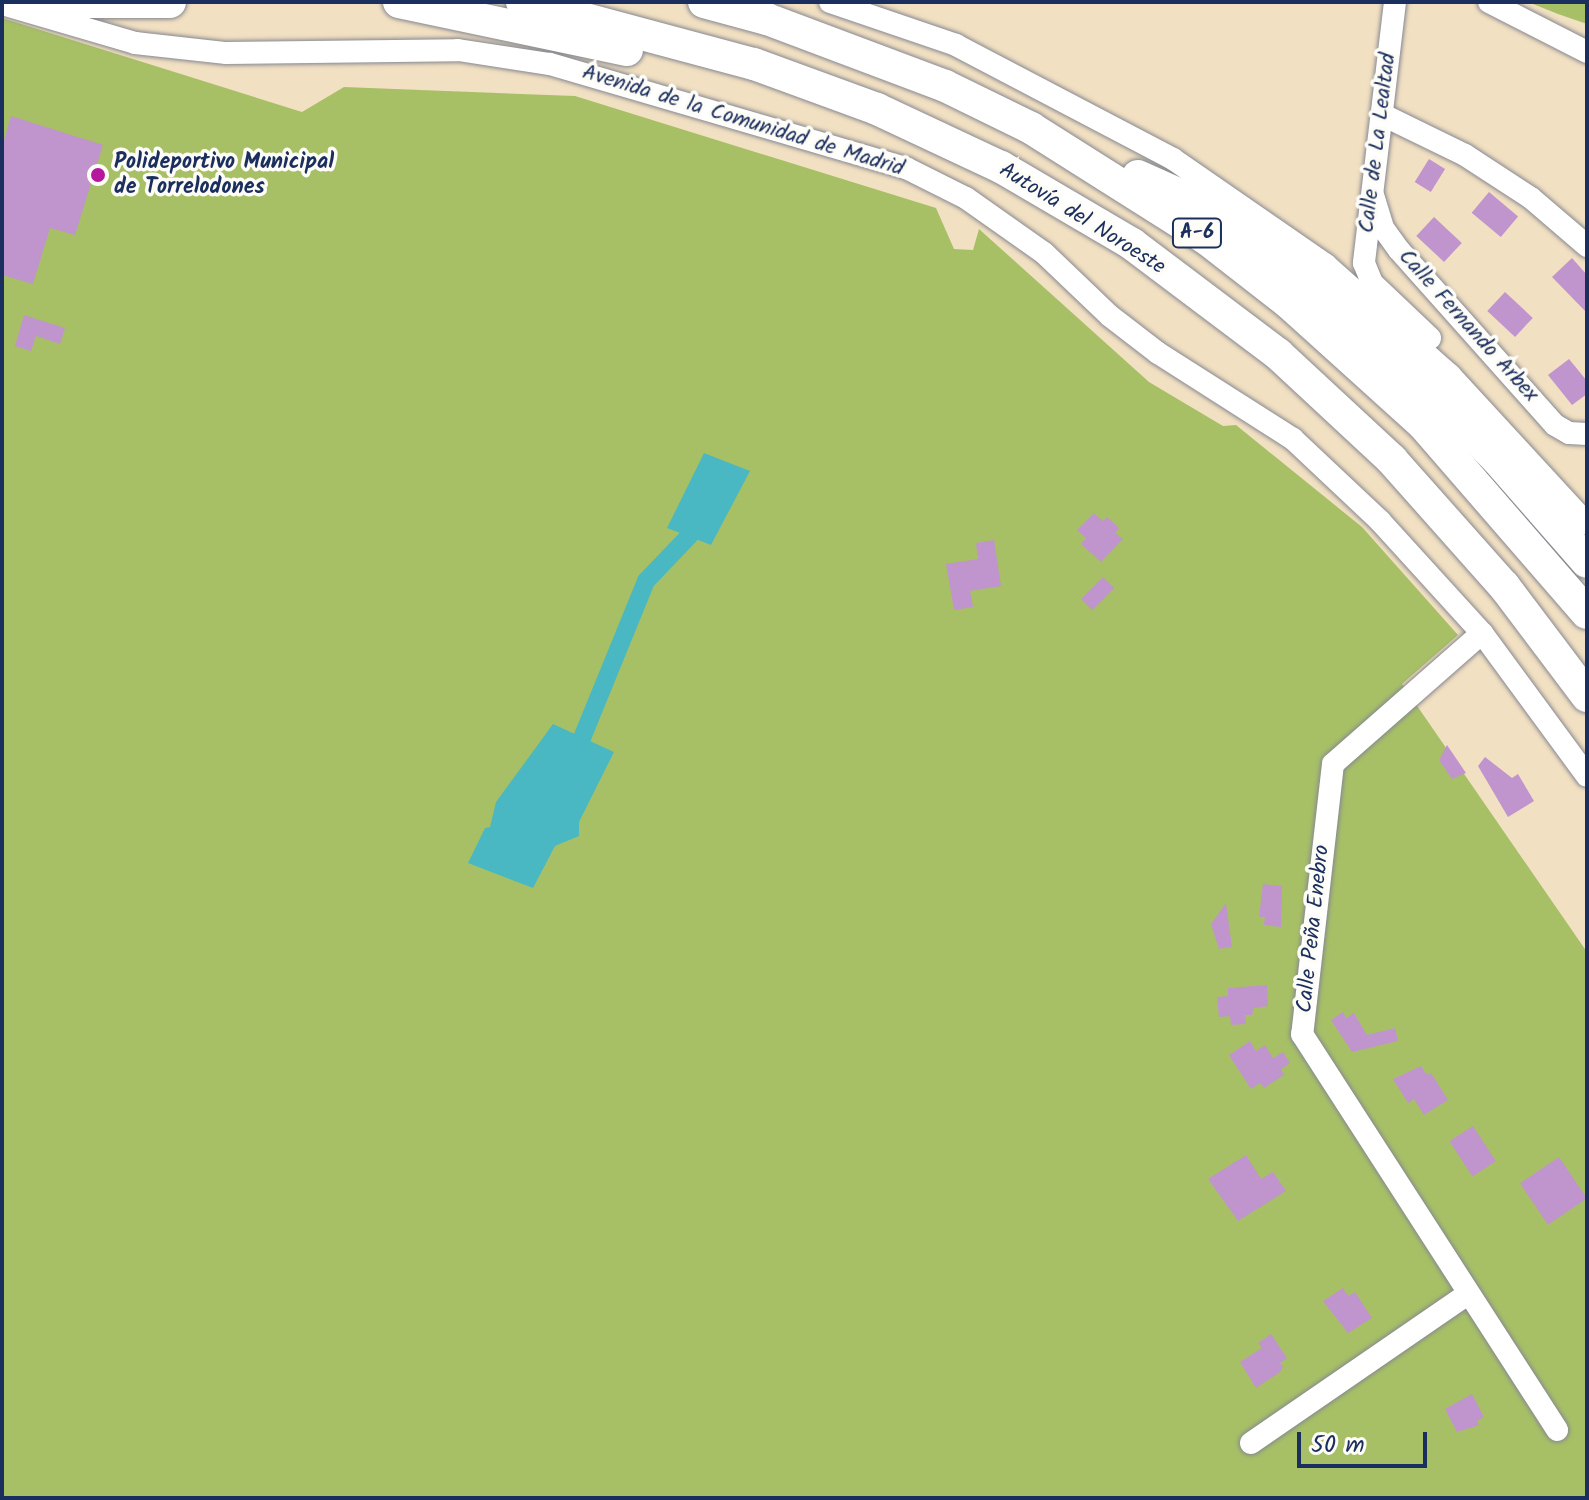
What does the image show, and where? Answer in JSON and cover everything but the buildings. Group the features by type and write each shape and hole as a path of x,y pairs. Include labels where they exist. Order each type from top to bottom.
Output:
{"highway":[{"path":"29,2 170,2"},
{"path":"399,2 489,19 877,109"},
{"name":"Autovía del Noroeste","path":"522,2 754,64 877,109 1001,167 1132,244 1278,354 1392,460 1504,586 1587,696"},
{"name":"A-6","path":"704,2 767,19 945,86 1031,128 1208,240 1289,303 1423,424 1587,613"},
{"path":"1031,128 1185,197 1316,289 1411,373 1485,447 1587,562"}],"street":[{"path":"830,2 956,45 1173,159 1337,275 1450,375 1587,522"},
{"name":"Calle de La Lealtad","path":"1395,2 1364,263 1372,283 1457,364 1545,461 1587,522"},
{"path":"1489,2 1584,47"},
{"name":"Avenida de la Comunidad de Madrid","path":"2,4 135,43 210,51 458,50 550,64 906,168 979,207 1044,253 1110,316 1158,353 1293,439 1380,521 1482,633 1587,776"},
{"path":"1383,115 1465,155 1531,198 1587,246"},
{"name":"Calle Fernando Arbex","path":"1373,194 1383,228 1399,250 1555,425 1569,433 1587,434"},
{"name":"Calle Peña Enebro","path":"1482,633 1333,764 1302,1034 1557,1430"},
{"path":"1251,1443 1468,1294"}],"green space":[{"path":"1528,2 1587,2 1587,24 1558,14"},
{"path":"2,18 302,112 344,87 575,96 936,208 954,249 973,250 979,229 1149,382 1223,426 1236,425 1362,527 1458,635 1402,684 1587,952 1587,1498 2,1498"}],"water":[{"path":"704,453 750,471 711,545 667,528"},
{"path":"553,724 614,752 579,822 579,836 555,846 533,888 468,863 485,828 490,827 496,802"}],"waterway":[{"path":"582,738 646,581 689,536 701,517"}],"place":[{"name":"Polideportivo Municipal de Torrelodones","path":"98,175"}]}
